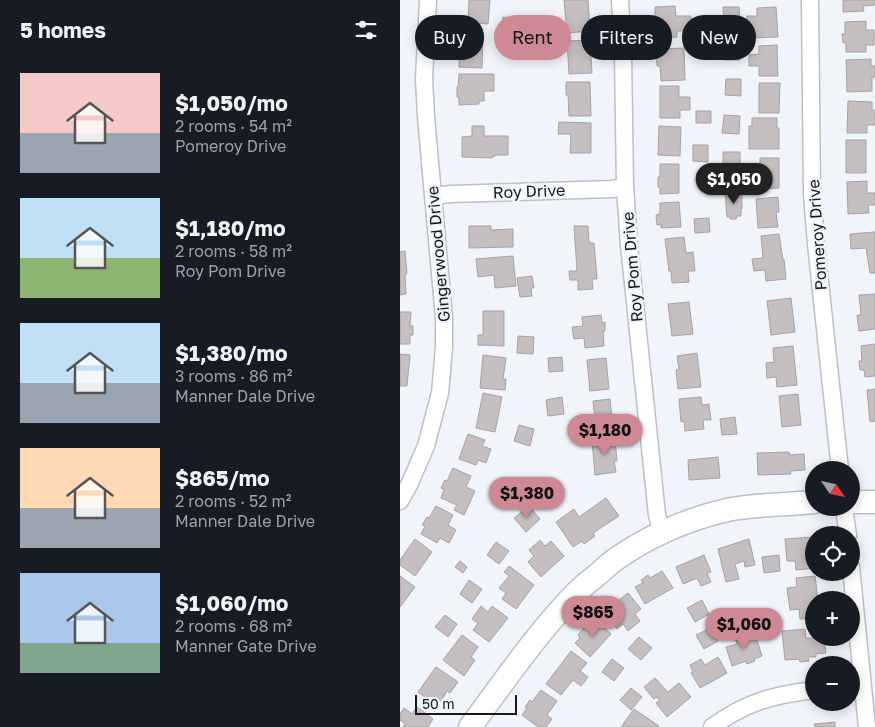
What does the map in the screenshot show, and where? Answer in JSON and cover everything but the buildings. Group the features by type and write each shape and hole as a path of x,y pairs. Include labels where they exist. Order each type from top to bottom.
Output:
{"street":[{"name":"Gingerwood Drive","path":"400,501 426,446 440,393 444,348 444,318 424,79 428,0"},
{"name":"Roy Pom Drive","path":"620,0 623,55 625,188 629,245 657,515 662,533"},
{"name":"Pomeroy Drive","path":"810,0 812,194 839,461"},
{"name":"Roy Drive","path":"433,196 625,188"},
{"path":"860,502 875,502"},
{"path":"470,727 542,631 577,591 616,559 662,533 688,522 728,510 751,506 805,503"},
{"path":"852,581 856,656"},
{"path":"712,727 740,709 758,701 805,691"},
{"path":"860,698 867,727"}]}
